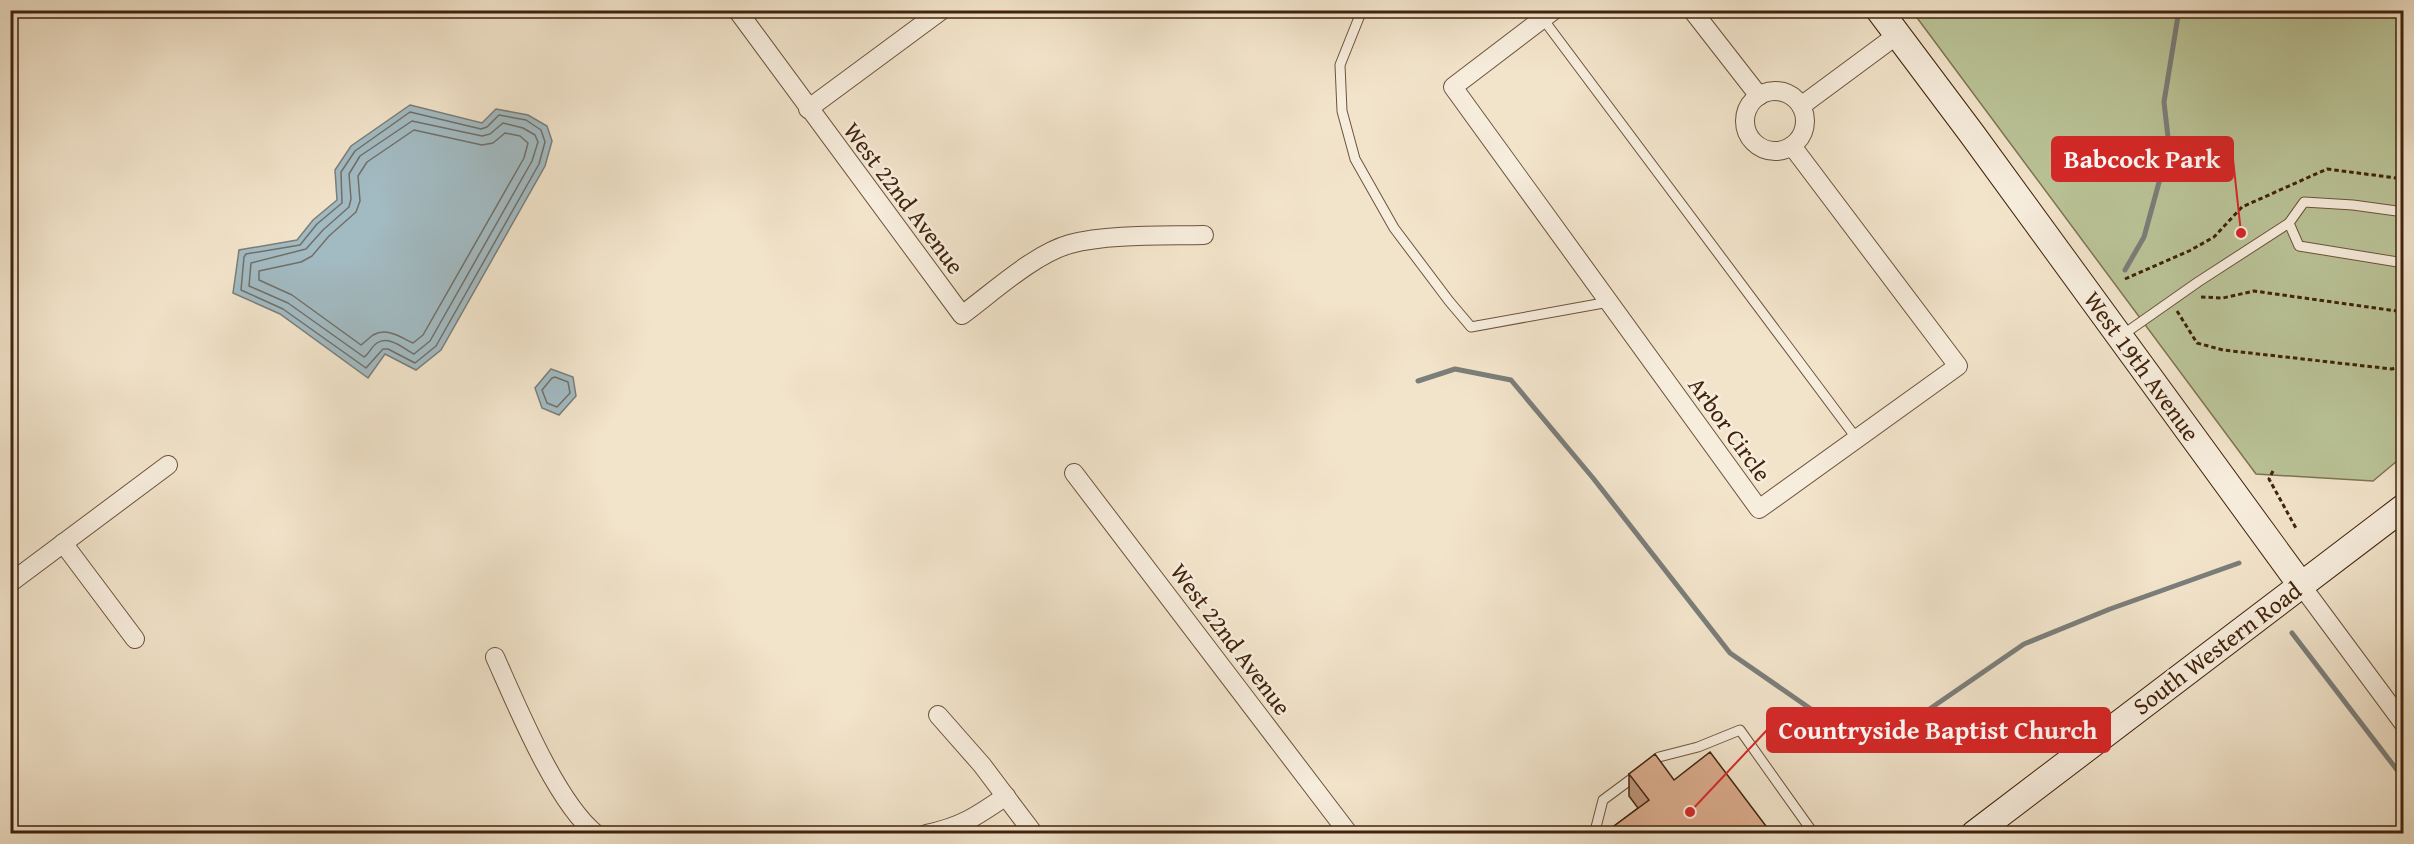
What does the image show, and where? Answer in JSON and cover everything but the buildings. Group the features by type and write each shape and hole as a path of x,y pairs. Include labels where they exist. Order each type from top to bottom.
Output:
{"street":[{"name":"West 22nd Avenue","path":"737,10 962,315 1041,257 1070,244 1121,237 1204,235"},
{"path":"808,109 942,10"},
{"path":"1692,10 1759,96"},
{"name":"West 19th Avenue","path":"1879,10 2121,336 2403,724"},
{"name":"Arbor Circle","path":"1549,15 1453,87 1759,509 1958,366 1792,146"},
{"path":"1801,106 1897,35"},
{"path":"1778,91 1787,93 1801,106 1804,115 1803,132 1792,146 1783,150 1765,149 1750,137 1745,120 1747,110 1759,96 1778,91"},
{"path":"10,583 168,465"},
{"name":"West 22nd Avenue","path":"1074,473 1349,834"},
{"name":"South Western Road","path":"1974,834 2403,507"},
{"path":"63,543 135,639"},
{"path":"495,657 552,773 574,811 596,834"},
{"path":"938,715 1006,796 1034,834"},
{"path":"926,834 950,829 966,822 1006,796"}],"lane":[{"path":"1362,10 1340,65 1342,111 1355,159 1394,228 1449,301 1471,327 1609,302"},
{"path":"1549,15 1857,439"},
{"path":"2121,336 2289,224 2304,202 2353,205 2403,212"},
{"path":"2289,224 2299,246 2403,263"},
{"path":"1592,834 1595,831 1603,800 1659,757 1698,747 1740,730 1814,834"}],"path":[{"path":"2125,279 2189,251 2214,237 2242,207 2327,170 2402,178 2403,165"},
{"path":"2403,312 2254,291 2223,298 2192,297 2170,302 2197,343 2223,350 2392,369 2403,365"},
{"path":"2273,471 2269,479 2297,530"}],"green space":[{"path":"1912,11 2403,11 2403,456 2373,481 2256,474"}],"water":[{"path":"410,105 482,123 496,109 528,115 547,126 552,141 545,166 441,350 416,370 385,354 368,378 280,314 233,293 239,250 297,240 313,220 337,200 335,170 351,146"},
{"path":"551,369 573,377 576,396 559,415 542,408 535,388"}],"waterway":[{"path":"2125,270 2144,237 2169,146 2164,102 2179,10"},
{"path":"1418,381 1455,369 1511,380 1593,478 1730,653 1870,750 2024,644 2110,609 2239,563"},
{"path":"2292,633 2404,779"}],"place":[{"name":"Babcock Park","path":"2241,233"},
{"name":"Countryside Baptist Church","path":"1690,812"}]}
